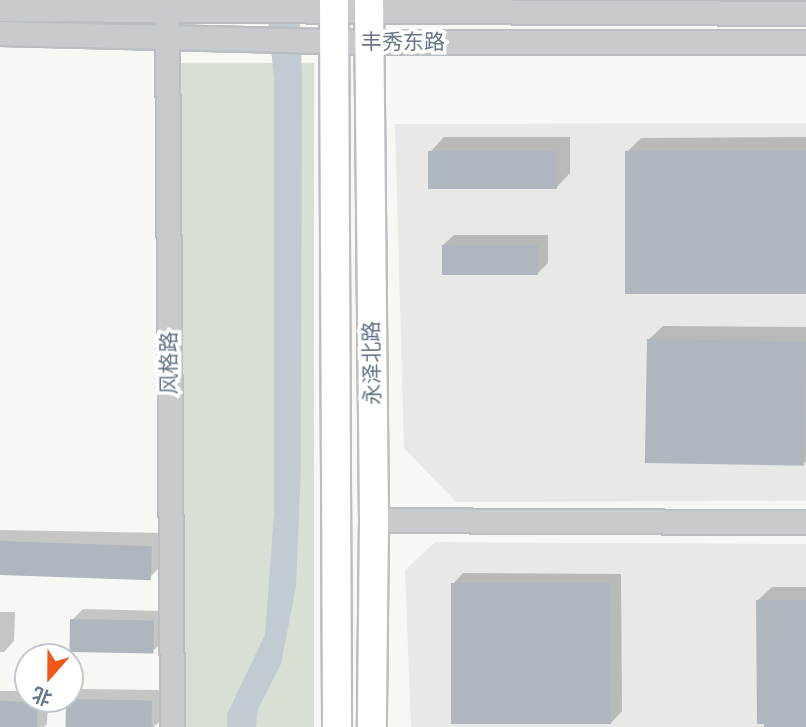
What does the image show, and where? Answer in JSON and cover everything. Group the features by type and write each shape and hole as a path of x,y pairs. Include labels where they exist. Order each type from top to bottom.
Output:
{"main road":[{"name":"永泽北路","path":"369,6 374,520 372,727"},
{"name":"永泽北路","path":"326,7 322,40 337,727"}],"street":[{"name":"丰秀东路","path":"0,9 166,5 203,10 369,6 806,13"},
{"name":"风格路","path":"166,5 172,727"},
{"name":"丰秀东路","path":"0,33 368,42 806,42"},
{"path":"374,520 806,522"}],"shaded area":[{"path":"266,0 299,0 302,77 301,466 296,587 281,664 258,709 256,727 227,727 227,714 265,635 274,513 274,78"},
{"path":"180,63 314,63 314,727 180,727"},
{"path":"806,123 806,501 456,502 404,448 395,124"},
{"path":"435,542 806,544 806,727 411,727 405,570"}],"building":[{"path":"428,151 557,151 557,189 428,189"},
{"path":"625,151 806,151 806,294 625,294"},
{"path":"442,245 538,245 538,275 442,275"},
{"path":"647,339 806,342 804,466 645,463"},
{"path":"0,541 152,546 151,580 0,575"},
{"path":"451,583 611,583 611,724 451,724"},
{"path":"756,600 806,600 806,727 764,727 764,724 757,724"},
{"path":"70,619 154,620 153,653 84,652 84,643 70,643"},
{"path":"84,699 152,701 152,727 66,727 66,713 84,713"},
{"path":"0,701 14,701 14,713 38,713 37,727 0,727"}]}
